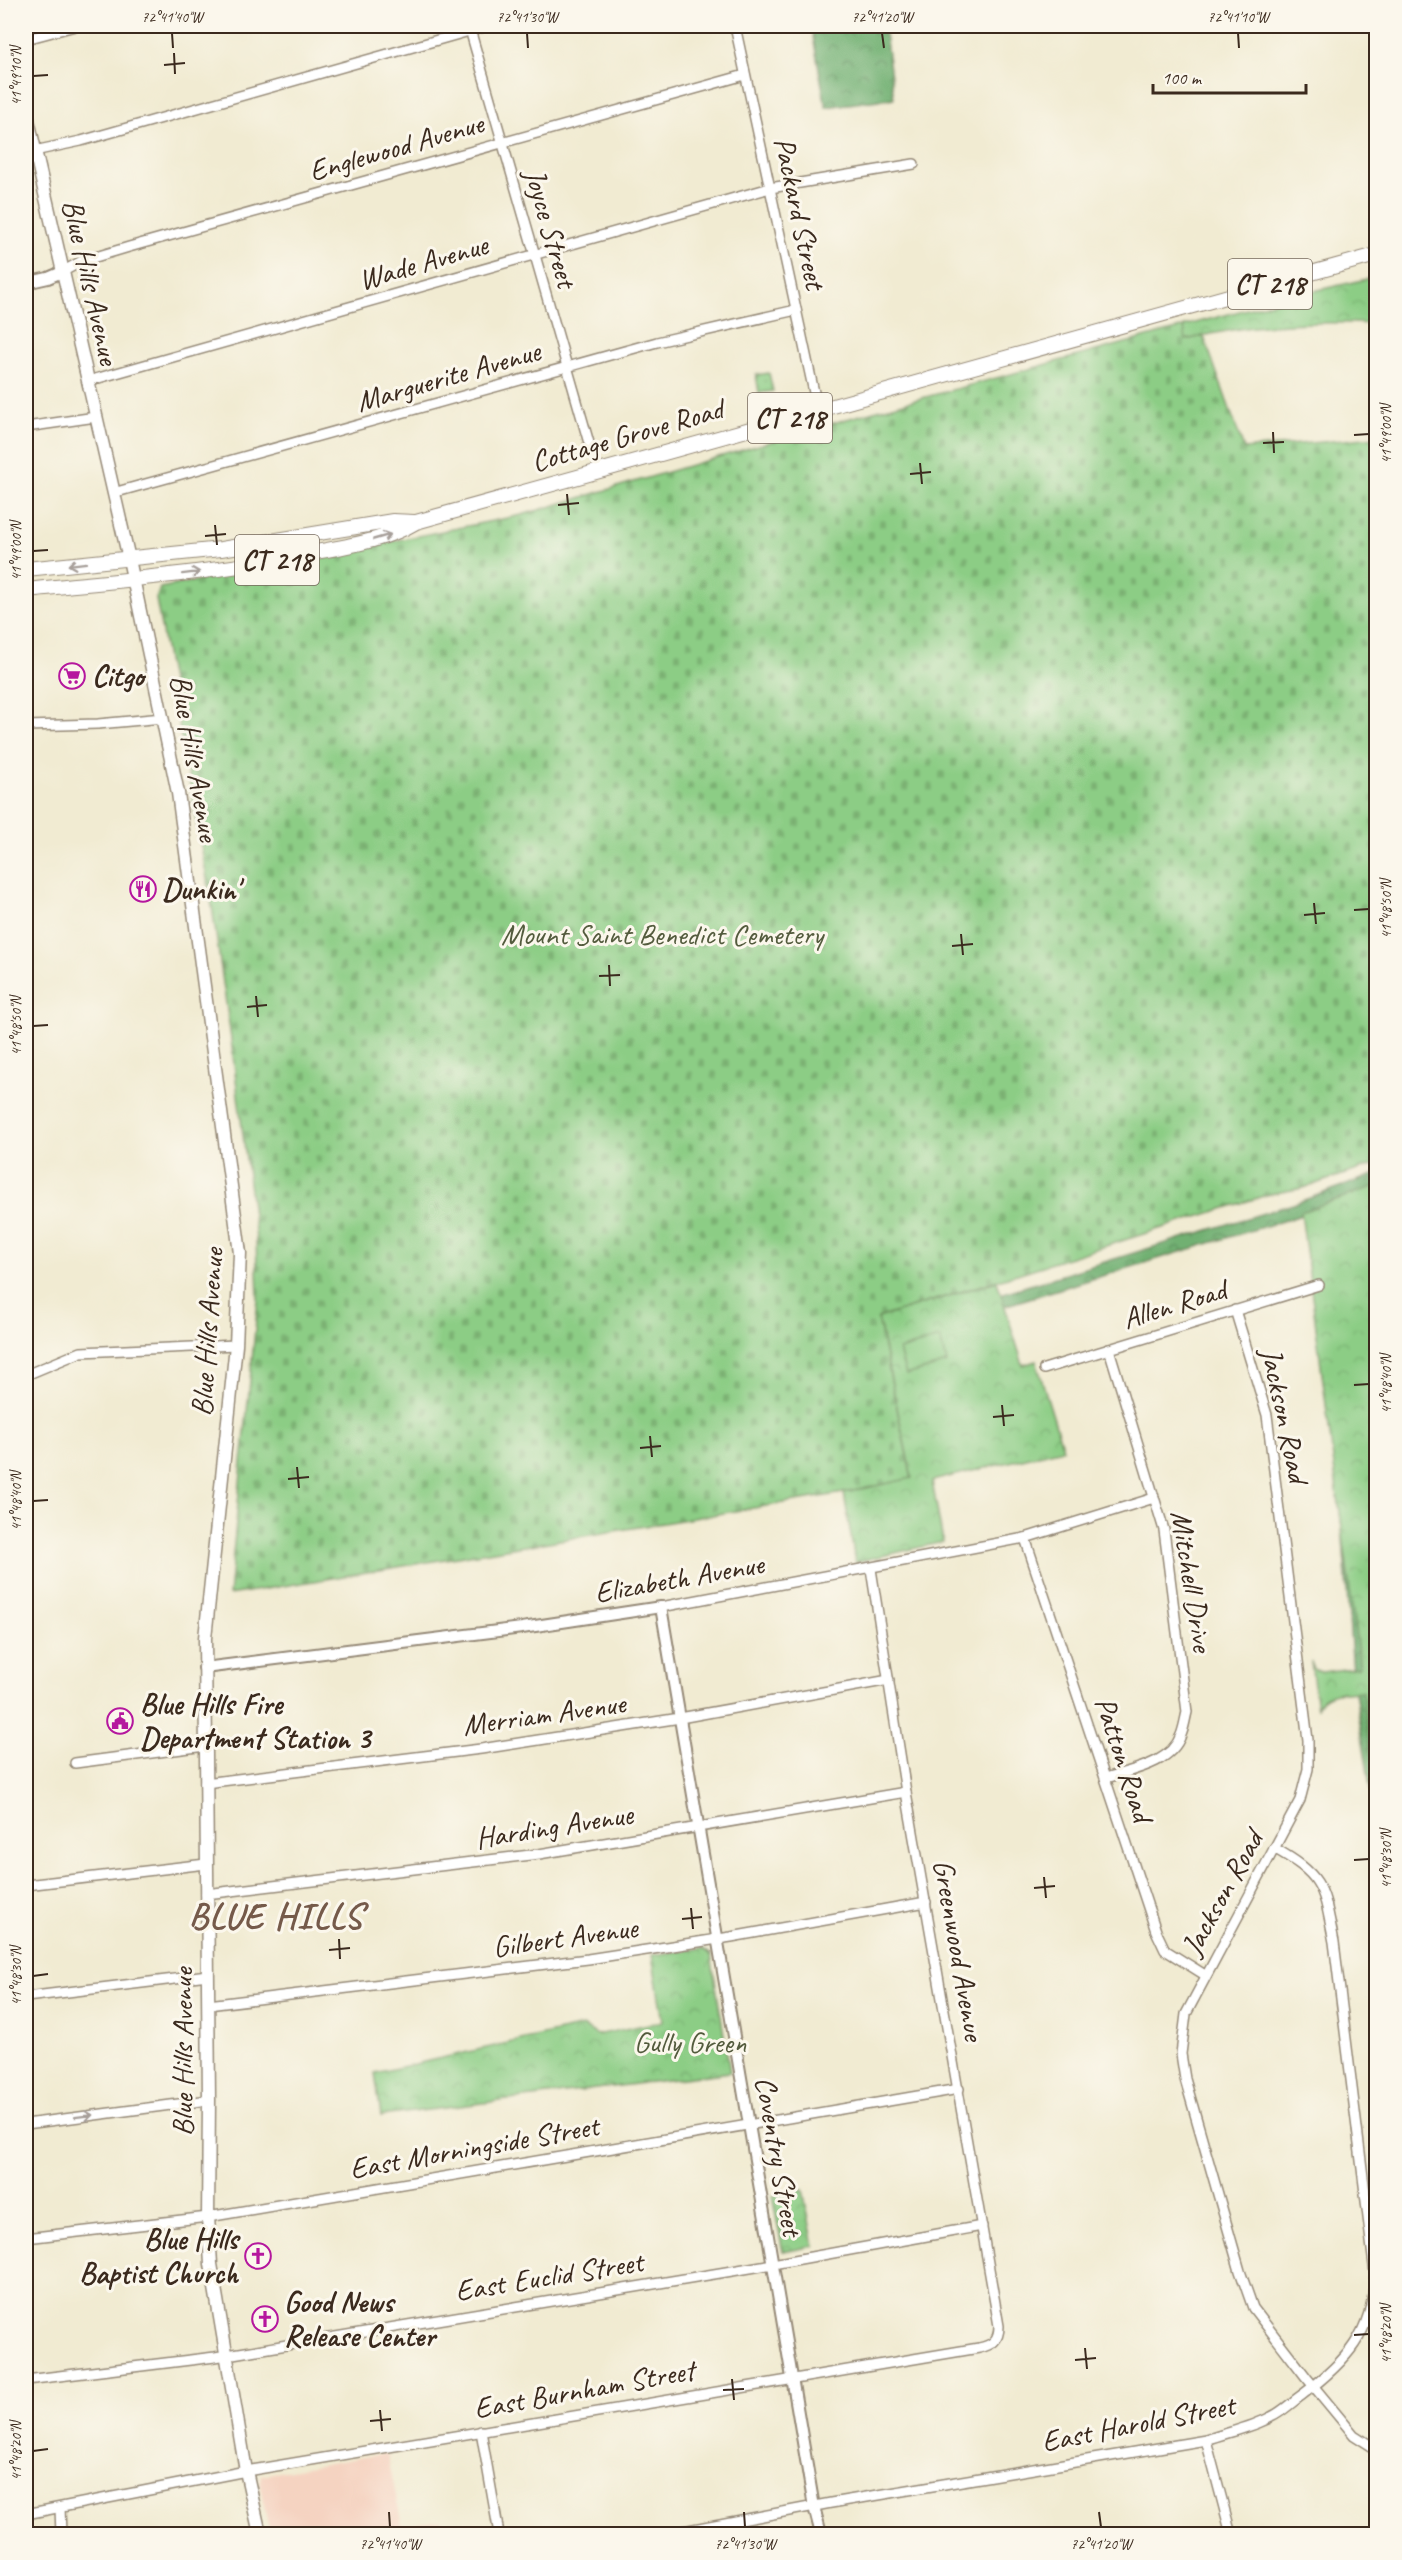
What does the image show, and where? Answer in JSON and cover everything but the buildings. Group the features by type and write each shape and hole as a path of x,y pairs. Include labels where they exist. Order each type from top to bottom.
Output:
{"main road":[{"name":"Blue Hills Avenue","path":"26,111 129,559 180,804 236,1208 241,1279 207,1612 204,1668 209,2100 208,2217 211,2264 246,2471 260,2535"},
{"name":"Cottage Grove Road","path":"26,590 228,568 323,551 396,533 416,522 1377,255"},
{"name":"Cottage Grove Road","path":"26,569 221,549 393,521 416,522"}],"street":[{"path":"26,39 75,26"},
{"path":"34,151 81,141 470,28 487,26"},
{"name":"Packard Street","path":"735,26 818,411"},
{"name":"Joyce Street","path":"470,28 589,443"},
{"name":"Englewood Avenue","path":"62,272 75,264 129,247 745,75"},
{"name":"Wade Avenue","path":"88,381 771,188 914,164"},
{"path":"26,283 62,272"},
{"name":"Marguerite Avenue","path":"113,493 708,329 796,310"},
{"path":"26,427 96,417"},
{"path":"26,726 98,724 163,718"},
{"name":"Allen Road","path":"1044,1369 1320,1285"},
{"name":"Jackson Road","path":"1235,1310 1267,1415 1308,1740 1308,1769 1300,1800 1186,2014 1181,2035 1180,2054 1185,2079 1240,2271 1253,2308 1354,2434 1377,2449"},
{"path":"26,1375 81,1353 236,1345"},
{"name":"Mitchell Drive","path":"1106,1778 1149,1765 1168,1753 1181,1737 1187,1712 1164,1530 1110,1349"},
{"name":"Elizabeth Avenue","path":"204,1668 522,1628 661,1607 1025,1538 1154,1498"},
{"name":"Patton Road","path":"1025,1538 1156,1931 1165,1950 1205,1975"},
{"name":"Greenwood Avenue","path":"871,1569 906,1792 999,2326 997,2339"},
{"name":"Coventry Street","path":"661,1607 814,2507 821,2535"},
{"name":"Merriam Avenue","path":"205,1783 481,1749 680,1718 889,1680"},
{"path":"75,1763 205,1746"},
{"name":"Harding Avenue","path":"206,1894 538,1854 906,1792"},
{"name":"East Harold Street","path":"667,2535 1206,2439 1243,2429 1273,2416 1341,2363 1357,2342 1367,2323 1374,2292 1374,2257 1334,1942 1327,1906 1321,1887 1313,1874 1301,1863 1274,1848"},
{"path":"26,1885 206,1864"},
{"name":"Gilbert Avenue","path":"208,2005 524,1968 717,1939 926,1902"},
{"path":"26,1997 208,1975"},
{"name":"East Morningside Street","path":"26,2238 208,2217 959,2089"},
{"path":"26,2124 209,2100"},
{"name":"East Euclid Street","path":"26,2380 227,2355 773,2264 982,2226"},
{"name":"East Burnham Street","path":"26,2514 246,2471 979,2348 990,2346 997,2339"},
{"path":"481,2431 499,2535"},
{"path":"1206,2439 1231,2535"},
{"path":"60,2508 61,2535"}],"shaded area":[{"path":"387,2453 402,2525 440,2521 443,2534 270,2534 260,2486 262,2475"}],"green space":[{"path":"811,26 884,26 894,98 826,107"},
{"path":"1376,277 1376,324 1281,324 1233,330 1186,340 1184,326"},
{"name":"Mount Saint Benedict Cemetery","path":"1199,323 1244,449 1376,437 1376,1164 1303,1188 1270,1194 878,1318 912,1479 844,1493 229,1595 258,1299 256,1239 211,900 156,599 160,588 522,515 874,411"},
{"path":"769,373 773,391 759,393 756,375"},
{"path":"1376,1174 1376,1825 1354,1685 1342,1526 1302,1215 915,1333 919,1319 1293,1204"},
{"path":"1376,1186 1376,1800 1363,1691 1328,1695 1319,1703 1317,1709 1311,1662 1314,1669 1322,1672 1360,1667 1301,1212"},
{"path":"997,1281 1023,1365 1036,1361 1063,1449 932,1481 943,1542 855,1562 844,1493 912,1478 878,1318"},
{"path":"940,1338 947,1363 906,1375 899,1350"},
{"name":"Gully Green","path":"703,1948 711,1955 730,2072 381,2116 375,2073 583,2026 597,2035 663,2021 652,1955"},
{"path":"803,2190 814,2246 783,2252 772,2196"}],"place":[{"name":"Citgo","path":"72,676"},
{"name":"Dunkin'","path":"143,889"},
{"name":"Blue Hills Fire Department Station 3","path":"120,1721"},
{"name":"Blue Hills Baptist Church","path":"258,2256"},
{"name":"Good News Release Center","path":"265,2319"}],"district":[{"name":"BLUE HILLS","path":"276,1915"}]}
